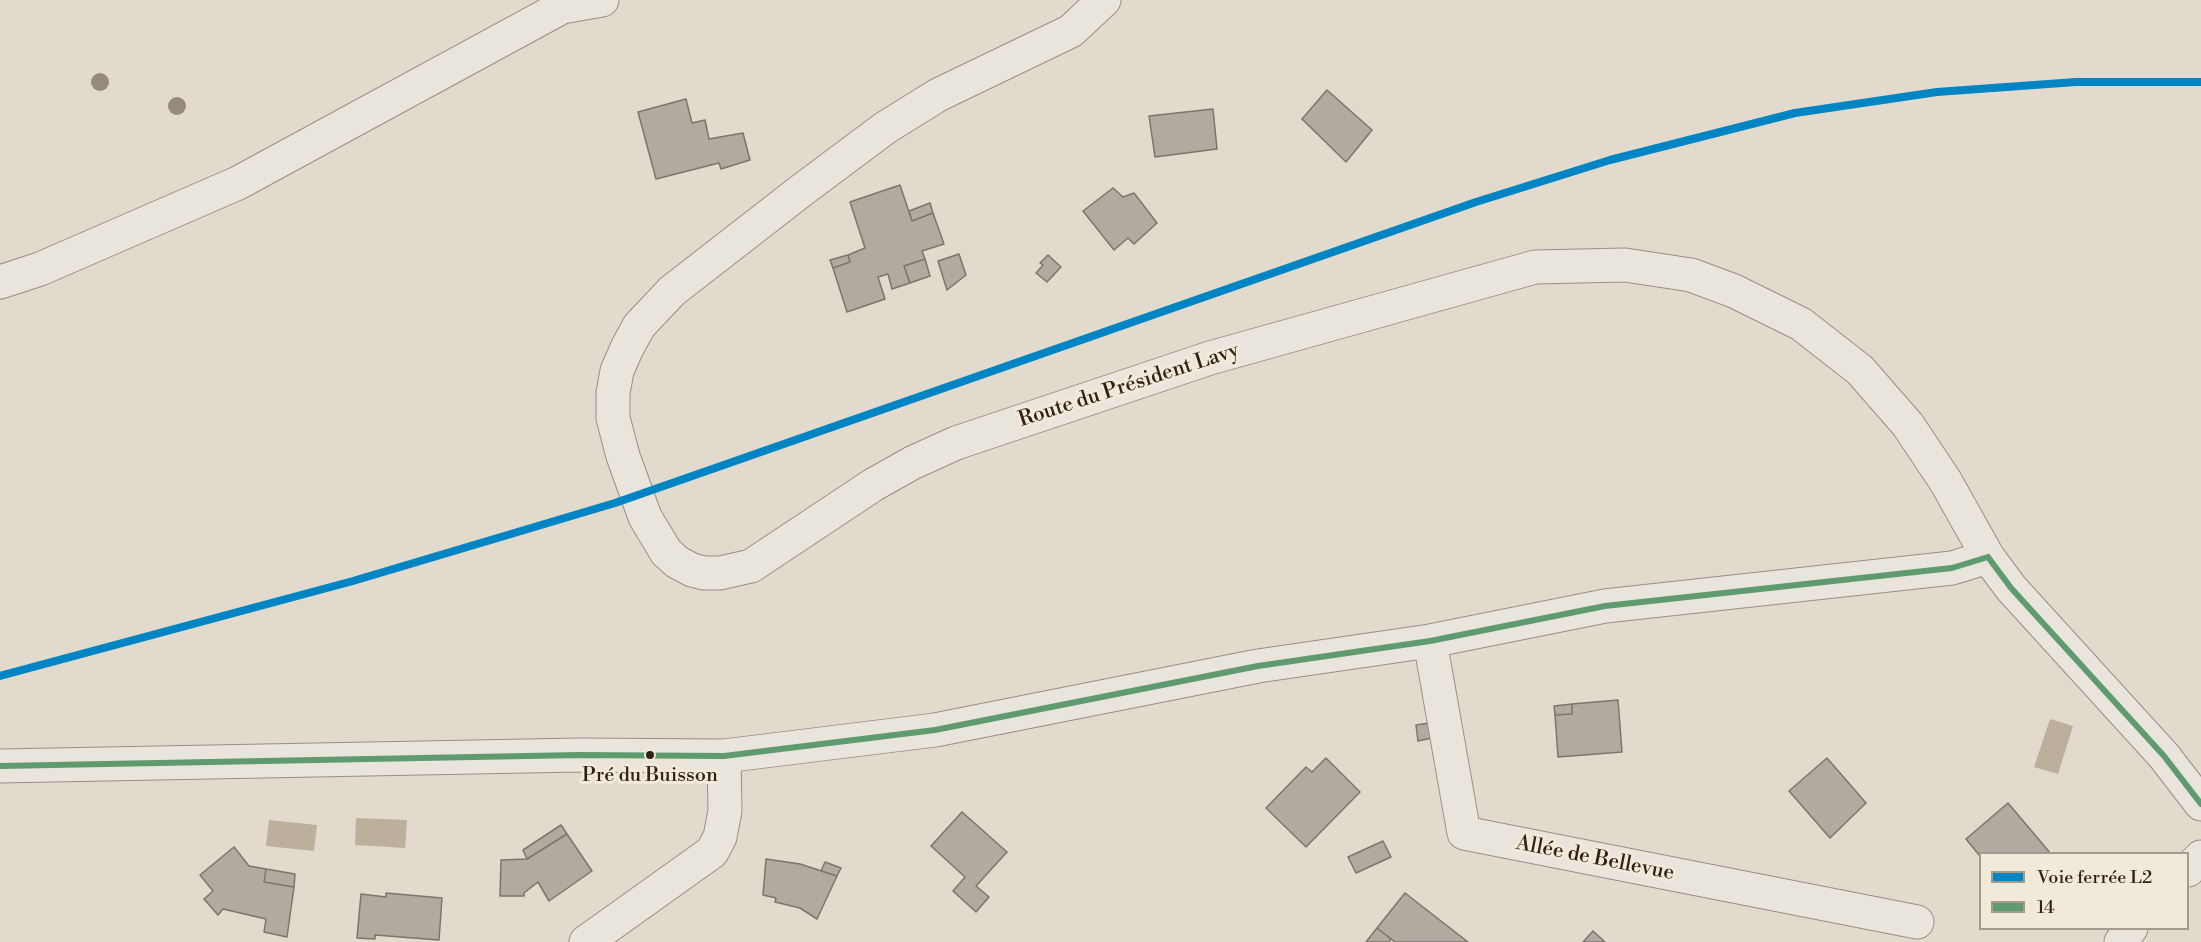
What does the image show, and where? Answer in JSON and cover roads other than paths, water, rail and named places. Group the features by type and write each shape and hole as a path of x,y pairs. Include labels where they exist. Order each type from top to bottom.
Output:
{"street":[{"path":"0,282 40,268 238,183 563,3 602,0"},
{"name":"Route du Président Lavy","path":"1104,0 1071,31 938,95 885,128 672,291 639,326 617,372 613,393 613,418 623,456 645,517 666,552 677,562 692,570 712,573 751,566 873,485 956,443 1210,358 1535,267 1625,265 1691,275 1734,291 1800,324 1860,370 1908,425 1946,482 1988,557 2011,588 2164,756 2201,804"},
{"path":"0,766 567,755 724,756 935,730 1258,666 1430,641 1605,606 1952,568 1988,557"},
{"name":"Allée de Bellevue","path":"1430,641 1464,833 1917,922"},
{"path":"586,942 712,852 720,837 725,811 724,756"},
{"path":"2189,868 2201,857"}],"rail line":[{"name":"L2","path":"0,676 353,581 615,503 1476,202 1610,160 1795,113 1937,92 2076,82 2201,82"}],"place":[{"name":"Pré du Buisson","path":"650,755"}]}
